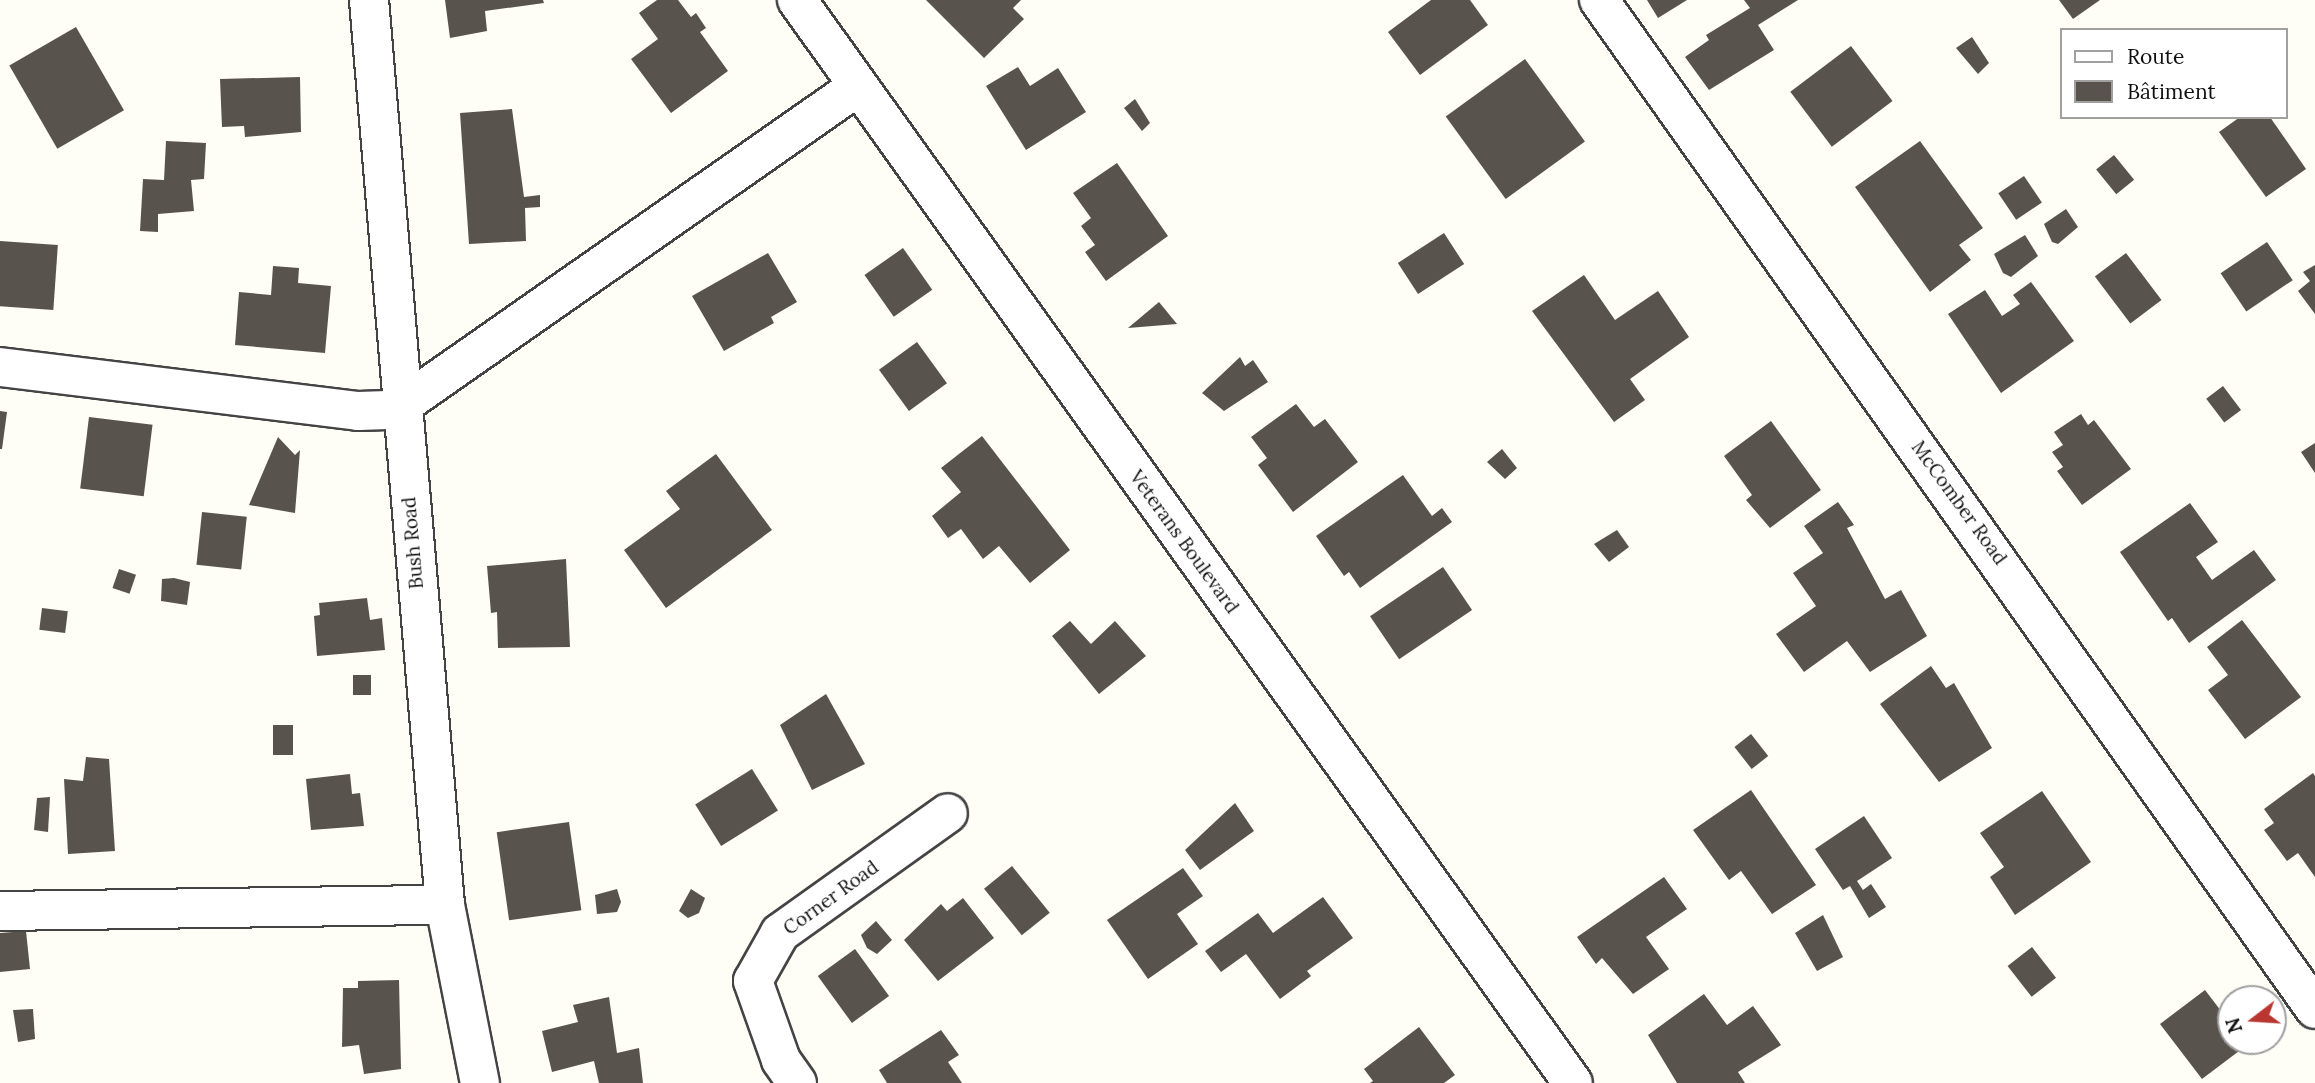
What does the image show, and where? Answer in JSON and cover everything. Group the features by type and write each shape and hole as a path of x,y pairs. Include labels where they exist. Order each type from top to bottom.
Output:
{"street":[{"name":"Bush Road","path":"369,0 445,905 480,1083"},
{"name":"Veterans Boulevard","path":"797,0 1573,1083"},
{"name":"McComber Road","path":"1599,0 2315,1009"},
{"path":"0,367 358,411 404,406 857,87"},
{"name":"Corner Road","path":"797,1083 781,1060 753,981 780,933 948,813"},
{"path":"0,911 445,905"}],"building":[{"path":"445,0 543,0 544,3 485,11 487,31 450,38"},
{"path":"657,0 678,0 691,17 696,13 706,28 700,32 728,71 671,113 631,59 658,39 639,13"},
{"path":"926,0 1021,0 1013,8 1024,19 984,58"},
{"path":"1431,0 1470,0 1488,25 1420,75 1388,32"},
{"path":"1647,0 1687,0 1658,18"},
{"path":"1744,0 1798,0 1758,25 1774,50 1709,90 1685,57 1709,40 1706,35 1750,8"},
{"path":"2059,0 2100,0 2073,19"},
{"path":"76,27 124,110 57,149 9,66"},
{"path":"1972,37 1989,63 1978,74 1956,48"},
{"path":"1851,46 1893,101 1832,147 1790,92"},
{"path":"1525,59 1585,142 1506,199 1446,117"},
{"path":"1018,67 1030,86 1058,68 1086,112 1026,150 986,86"},
{"path":"300,77 301,132 245,137 244,126 222,127 220,79"},
{"path":"1135,99 1150,123 1142,131 1124,108"},
{"path":"512,109 524,197 540,195 540,207 525,208 526,241 469,244 460,113"},
{"path":"2237,119 2271,119 2306,169 2266,197 2219,132"},
{"path":"166,141 206,143 204,179 191,180 194,211 158,214 158,232 140,231 143,179 164,180"},
{"path":"1920,141 1983,228 1959,245 1971,260 1930,292 1855,187"},
{"path":"2114,155 2134,180 2116,194 2096,169"},
{"path":"1117,163 1168,236 1106,281 1085,252 1095,245 1081,226 1091,218 1073,193"},
{"path":"2024,176 2042,203 2016,220 1998,193"},
{"path":"2066,209 2078,227 2058,244 2052,242 2044,224"},
{"path":"1444,233 1464,264 1418,294 1398,263"},
{"path":"2025,235 2038,256 2011,277 2003,273 1994,254"},
{"path":"0,241 58,245 53,310 0,306"},
{"path":"2267,242 2293,280 2246,311 2221,273"},
{"path":"903,248 932,290 894,317 864,275"},
{"path":"768,253 797,302 771,317 774,323 724,351 692,296"},
{"path":"2126,253 2162,300 2130,324 2095,276"},
{"path":"2315,265 2315,314 2298,291 2310,281 2303,272"},
{"path":"273,266 299,268 298,283 331,286 325,353 235,345 239,292 271,295"},
{"path":"1584,275 1615,320 1658,291 1689,337 1630,379 1645,400 1614,422 1532,311"},
{"path":"2031,282 2074,341 2001,393 1948,314 1985,290 2002,316 2020,304 2013,295"},
{"path":"1159,302 1177,324 1128,328"},
{"path":"917,342 947,383 909,411 879,370"},
{"path":"1240,357 1245,366 1253,360 1268,382 1224,411 1202,393"},
{"path":"2223,386 2241,410 2224,423 2206,399"},
{"path":"1296,404 1314,427 1325,419 1358,462 1293,512 1258,465 1267,458 1251,437"},
{"path":"0,411 7,412 2,449 0,449"},
{"path":"2081,414 2088,425 2094,420 2131,469 2082,505 2057,471 2063,467 2052,452 2063,445 2054,432"},
{"path":"89,417 153,425 144,496 80,488"},
{"path":"1771,421 1821,490 1770,528 1746,500 1752,495 1724,456"},
{"path":"982,436 1070,550 1030,583 999,546 983,559 961,529 948,538 932,516 961,492 941,468"},
{"path":"278,437 295,455 300,450 295,513 249,505"},
{"path":"2315,443 2315,473 2301,452"},
{"path":"1502,449 1517,468 1505,479 1487,462"},
{"path":"716,454 772,530 666,608 624,550 680,509 666,491"},
{"path":"1403,475 1432,516 1442,508 1452,522 1360,588 1349,572 1344,576 1316,536"},
{"path":"1838,502 1854,525 1847,528 1885,599 1901,590 1927,636 1870,672 1847,641 1804,672 1776,634 1816,606 1793,573 1823,553 1804,526"},
{"path":"2190,503 2218,542 2196,557 2212,580 2254,550 2276,580 2189,643 2172,618 2168,621 2120,552"},
{"path":"202,512 247,517 241,569 196,565"},
{"path":"1617,530 1629,547 1609,562 1594,544"},
{"path":"566,559 570,647 498,648 497,612 491,613 487,566"},
{"path":"1443,567 1472,610 1399,659 1370,616"},
{"path":"119,569 136,575 130,594 112,588"},
{"path":"174,578 190,582 187,605 161,601 162,579"},
{"path":"367,598 370,620 382,618 385,650 317,656 314,616 320,615 319,603"},
{"path":"42,608 68,611 65,633 39,630"},
{"path":"2242,620 2301,697 2245,739 2208,690 2228,675 2207,647"},
{"path":"1070,621 1091,644 1115,621 1146,656 1099,694 1052,636"},
{"path":"1931,666 1946,688 1954,683 1992,748 1939,782 1880,704"},
{"path":"353,675 371,675 371,695 353,695"},
{"path":"826,694 865,764 812,790 780,725"},
{"path":"273,725 293,725 293,755 273,755"},
{"path":"1751,734 1768,756 1752,769 1734,747"},
{"path":"86,757 109,759 115,851 68,854 64,779 83,781"},
{"path":"752,769 778,811 721,846 695,805"},
{"path":"2313,773 2315,877 2298,853 2287,861 2264,830 2274,823 2264,809"},
{"path":"350,774 352,794 360,793 364,826 311,830 306,779"},
{"path":"1751,790 1816,885 1772,914 1741,871 1729,880 1693,830"},
{"path":"2042,791 2091,862 2015,915 1990,877 2004,867 1980,833"},
{"path":"50,797 48,832 34,830 37,798"},
{"path":"1235,803 1254,831 1200,870 1185,850"},
{"path":"1864,816 1892,858 1857,881 1863,890 1871,884 1886,907 1869,918 1850,886 1843,890 1815,849"},
{"path":"569,822 581,910 509,920 497,832"},
{"path":"1012,866 1050,913 1022,935 984,889"},
{"path":"1183,868 1203,896 1177,914 1198,944 1148,979 1107,920"},
{"path":"1664,877 1687,909 1646,937 1669,969 1633,994 1602,958 1596,964 1577,937"},
{"path":"617,889 621,902 617,912 597,914 595,895"},
{"path":"691,889 705,898 699,913 688,918 679,911"},
{"path":"1323,897 1353,938 1307,971 1311,976 1280,999 1246,954 1221,972 1205,951 1258,913 1273,933"},
{"path":"963,898 994,938 938,981 904,940 941,904 947,911"},
{"path":"1823,915 1843,957 1817,971 1795,933"},
{"path":"876,921 892,940 877,954 867,948 861,935"},
{"path":"26,931 30,969 0,972 0,933"},
{"path":"2032,947 2056,978 2032,997 2008,966"},
{"path":"855,949 889,996 852,1023 818,976"},
{"path":"399,980 401,1069 364,1074 359,1045 342,1047 343,988 358,988 358,981"},
{"path":"2205,990 2217,1006 2217,1055 2234,1055 2202,1079 2160,1024"},
{"path":"1704,994 1727,1025 1753,1006 1781,1045 1738,1072 1745,1083 1677,1083 1648,1035"},
{"path":"609,997 617,1053 639,1048 643,1083 599,1083 594,1061 552,1072 542,1031 578,1022 573,1005"},
{"path":"33,1009 35,1039 18,1042 13,1010"},
{"path":"1419,1027 1455,1075 1444,1083 1370,1083 1373,1081 1364,1069"},
{"path":"941,1030 959,1055 948,1062 962,1083 887,1083 879,1070"}]}
